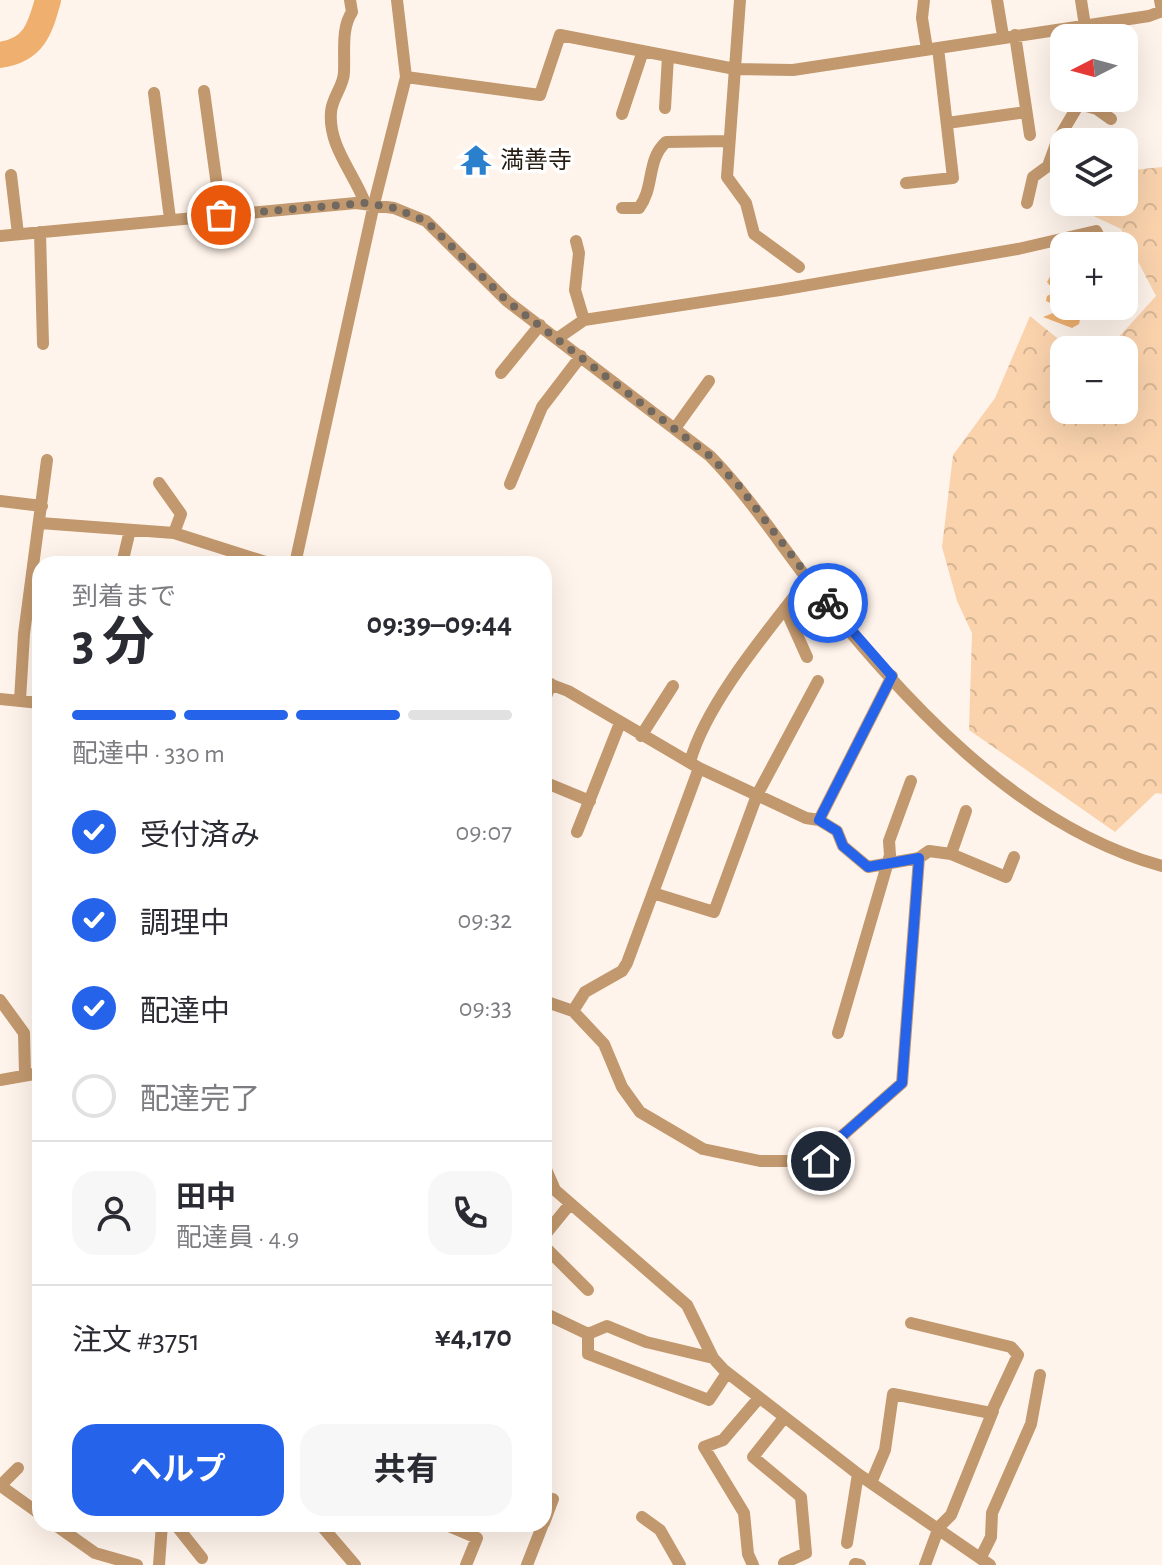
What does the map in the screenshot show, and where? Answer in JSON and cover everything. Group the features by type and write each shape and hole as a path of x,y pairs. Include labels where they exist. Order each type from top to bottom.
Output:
{"street":[{"path":"350,0 352,12 345,21 344,78 332,101 331,133 369,204"},
{"path":"297,556 369,204 406,77 397,0"},
{"path":"740,0 727,177 746,203 754,234 799,267"},
{"path":"906,183 953,178 947,123 932,48 922,18 924,0"},
{"path":"997,0 1009,36 1030,135"},
{"path":"1081,0 1085,24"},
{"path":"1098,24 1162,11 1160,0"},
{"path":"406,77 540,95 560,35 735,69 793,70 1050,31"},
{"path":"622,114 643,51"},
{"path":"665,108 668,56"},
{"path":"204,91 221,215"},
{"path":"154,93 170,219"},
{"path":"947,123 1026,112"},
{"path":"1027,203 1033,177 1048,166 1072,112"},
{"path":"1101,112 1111,119"},
{"path":"622,208 639,208 646,198 654,153 666,142 729,141"},
{"path":"11,175 18,234"},
{"path":"0,236 369,204 426,221 507,301 676,427 739,486 808,579 943,731 1032,806 1112,850 1162,866"},
{"path":"40,232 43,344"},
{"path":"576,241 579,253 575,290 584,320"},
{"path":"558,338 584,320 780,290 1050,242"},
{"path":"501,373 540,325"},
{"path":"510,484 542,407 581,356"},
{"path":"676,427 709,381"},
{"path":"35,556 47,460"},
{"path":"159,483 181,514 174,533"},
{"path":"0,501 42,506"},
{"path":"40,523 174,533 247,556"},
{"path":"124,556 130,530"},
{"path":"20,700 24,634 32,578"},
{"path":"573,1011 585,992 622,971 653,893 695,765 696,741 785,608 808,579"},
{"path":"785,608 807,657"},
{"path":"819,820 892,676"},
{"path":"653,893 714,912 757,795 818,681"},
{"path":"552,686 695,765 806,818 819,820 837,831 843,846 868,867 919,858 929,851 951,854 1006,877 1014,857"},
{"path":"641,736 673,686"},
{"path":"0,699 32,702"},
{"path":"577,832 620,723"},
{"path":"838,1033 887,865 889,841 911,781"},
{"path":"552,785 590,801"},
{"path":"951,854 966,811"},
{"path":"552,1004 573,1011 604,1044 622,1087 640,1112 703,1149 760,1161 821,1161 826,1150 902,1083 919,858"},
{"path":"0,1000 24,1033 25,1073"},
{"path":"0,1080 32,1073"},
{"path":"552,1190 687,1305 713,1358 727,1373 858,1474 986,1561 992,1513 1031,1424 1040,1375"},
{"path":"552,1226 570,1204"},
{"path":"552,1254 588,1290"},
{"path":"552,1317 588,1334 607,1326 646,1342 713,1358"},
{"path":"911,1323 1011,1347 1018,1355 951,1515 939,1527 925,1565"},
{"path":"588,1334 588,1354 709,1400 727,1373"},
{"path":"871,1483 885,1450 893,1394 993,1411"},
{"path":"753,1565 748,1554 744,1513 704,1447 723,1440 759,1398"},
{"path":"784,1418 753,1457 801,1497 806,1553 784,1563"},
{"path":"18,1468 0,1486 32,1508"},
{"path":"847,1543 858,1474"},
{"path":"642,1517 660,1530 680,1565"},
{"path":"65,1532 95,1553 137,1565"},
{"path":"159,1565 161,1532"},
{"path":"181,1532 202,1558"},
{"path":"327,1532 355,1565"},
{"path":"463,1532 477,1538 466,1565"},
{"path":"527,1565 540,1532"}],"green space":[{"path":"1162,167 1162,794 1156,793 1115,832 969,730 972,633 957,601 942,547 953,455 995,398 1030,316 1055,336 1050,336 1050,424 1138,424 1138,336 1120,336 1134,320 1138,320 1138,316 1156,296 1138,262 1138,232 1123,232 1093,216 1138,216 1138,170"}],"shaded area":[{"path":"1051,320 1080,320 1072,328"}],"waterway":[{"path":"0,55 28,43 38,29 48,0"}],"way so far":[{"path":"221,215 365,203 394,208 426,221 507,301 676,427 710,456 739,486 828,603"}],"place":[{"name":"満善寺","path":"476,160"}],"route":[{"path":"821,1161 826,1150 902,1083 919,858 868,867 843,846 837,831 819,820 892,676 828,603"}]}
